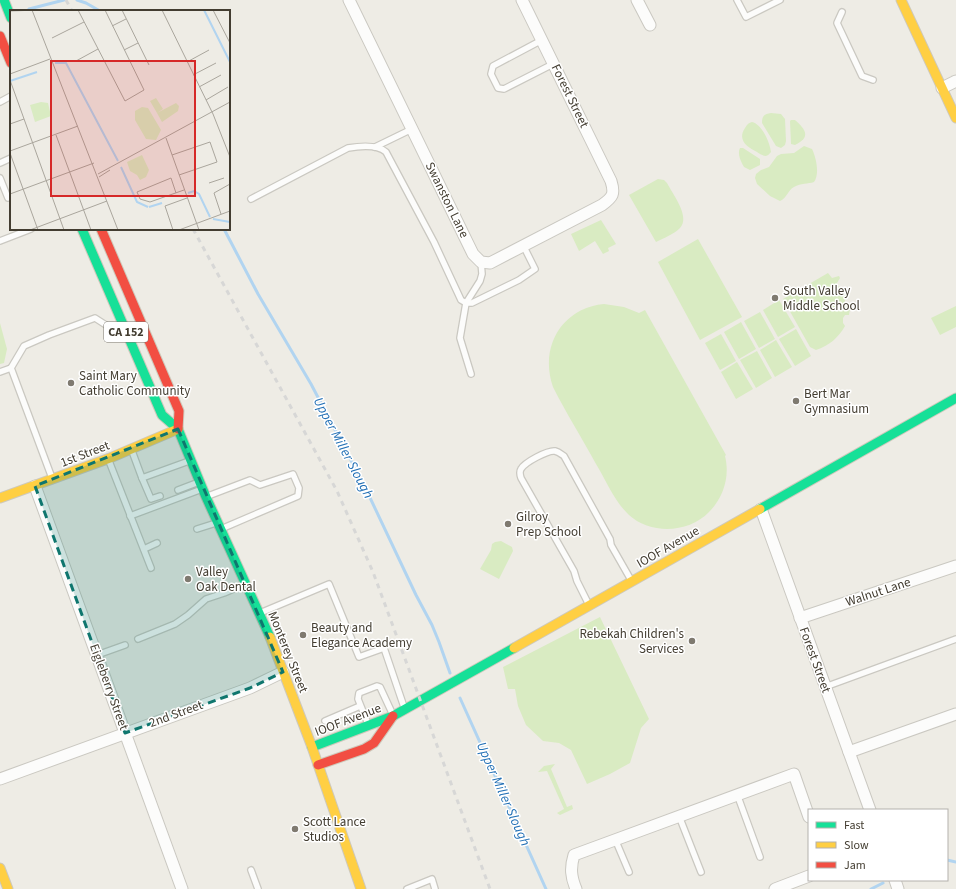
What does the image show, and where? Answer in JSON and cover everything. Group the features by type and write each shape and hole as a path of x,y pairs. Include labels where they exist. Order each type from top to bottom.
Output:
{"main road":[{"path":"4,0 10,15"},
{"path":"904,1 956,118"},
{"path":"0,36 9,62"},
{"name":"CA 152","path":"82,230 162,416 178,429"},
{"name":"Monterey Street","path":"101,230 179,411 178,429 190,461 273,644 312,747 362,889"},
{"name":"IOOF Avenue","path":"312,747 405,710 956,398"},
{"name":"1st Street","path":"0,498 108,459 178,429"},
{"name":"IOOF Avenue","path":"318,765 369,746 374,742 393,716"},
{"path":"0,868 8,889"}],"street":[{"name":"Swanston Lane","path":"349,0 473,254 481,262"},
{"name":"Forest Street","path":"522,0 611,181 613,194 612,197 602,205 523,245"},
{"path":"637,0 650,25"},
{"path":"942,88 956,81"},
{"path":"481,262 490,263 523,245"},
{"name":"Eigleberry Street","path":"35,486 182,889"},
{"name":"Forest Street","path":"761,509 870,809"},
{"name":"Walnut Lane","path":"800,618 956,566"},
{"name":"2nd Street","path":"0,779 250,688 283,672"},
{"path":"849,752 956,714"},
{"path":"576,889 572,878 571,864 574,855 794,774 808,814"},
{"path":"775,889 808,876"}],"lane":[{"path":"737,0 746,17 780,0"},
{"path":"842,12 837,23 862,76 873,80"},
{"path":"542,40 493,66 491,74 498,88 504,89 553,64"},
{"path":"0,102 10,97"},
{"path":"375,147 412,129"},
{"path":"251,199 348,148 362,146 375,147 383,149 386,152 434,242 461,300 466,303 472,303 519,280 535,269 523,245"},
{"path":"0,163 10,158"},
{"path":"0,180 8,198 10,197"},
{"path":"0,241 28,230"},
{"path":"471,374 460,338 466,303 480,281 482,274 481,262"},
{"path":"0,372 11,368 24,346 95,318 130,340"},
{"path":"11,368 53,480"},
{"path":"132,449 151,499 160,496"},
{"path":"590,606 577,581 574,571 521,478 521,468 525,463 548,452 560,452 564,456 632,582"},
{"path":"108,459 151,568"},
{"path":"142,478 190,461"},
{"path":"178,490 202,489 250,480 260,484 293,474 300,488 298,496 219,526 197,529"},
{"path":"130,516 202,489"},
{"path":"144,549 157,543"},
{"path":"138,639 175,624 206,599 224,593 245,583"},
{"path":"259,613 329,584 359,657 384,648 405,710"},
{"path":"826,687 956,639"},
{"path":"97,655 125,645"},
{"path":"368,726 358,699 359,693 377,686 380,687 393,716"},
{"path":"325,721 360,706"},
{"path":"738,794 760,857"},
{"path":"679,816 701,872"},
{"path":"615,839 629,872"},
{"path":"251,870 258,889"},
{"path":"407,889 432,879 435,889"}],"highlighted area":[{"path":"178,429 283,672 250,688 125,733 35,486"}],"green space":[{"path":"771,113 781,114 785,119 786,141 785,145 781,148 776,146 762,123 764,116"},
{"path":"791,120 795,120 802,127 805,133 803,139 795,145 791,144"},
{"path":"752,122 759,126 767,139 771,152 767,156 750,148 744,143 742,136 743,132"},
{"path":"804,146 812,149 815,156 817,175 814,182 794,187 780,201 770,196 757,184 755,178 756,174 769,167 777,156 781,154 794,153"},
{"path":"740,148 743,148 760,159 760,165 750,170 744,167 739,155"},
{"path":"658,179 664,180 667,183 680,205 683,223 678,230 656,242 629,195"},
{"path":"601,220 616,244 608,248 609,251 603,254 595,241 579,251 571,234"},
{"path":"698,239 742,317 700,340 658,262"},
{"path":"828,273 832,278 839,276 840,278 837,283 838,286 842,289 846,288 849,296 845,300 845,303 846,306 850,308 849,315 845,315 843,318 843,323 845,326 840,334 829,344 816,350 810,347 783,299"},
{"path":"779,300 795,327 778,337 763,310"},
{"path":"604,304 624,307 639,313 645,310 726,455 726,479 719,500 701,519 691,524 670,529 659,528 648,526 629,515 611,490 553,387 549,372 549,358 552,344 558,332 566,321 576,313 589,307"},
{"path":"956,306 956,327 940,335 931,318"},
{"path":"760,312 775,339 759,348 744,321"},
{"path":"741,322 756,349 739,359 724,332"},
{"path":"0,323 7,349 4,363 0,364"},
{"path":"796,329 811,356 795,366 779,339"},
{"path":"721,334 736,361 720,370 705,343"},
{"path":"776,340 792,367 775,377 760,350"},
{"path":"757,351 772,378 756,388 740,360"},
{"path":"737,362 753,389 736,399 721,372"},
{"path":"501,541 512,547 513,551 499,579 480,569 491,550 492,544"},
{"path":"600,617 649,719 641,728 630,763 587,784 571,750 559,743 543,741 526,725 518,706 515,689 508,689 503,667"},
{"path":"555,764 551,769 567,807 572,805 573,809 560,815 557,813 564,809 547,771 538,772 544,766"}],"waterway":[{"name":"Upper Miller Slough","path":"28,10 64,0"},
{"name":"Upper Miller Slough","path":"77,0 98,10"},
{"name":"Upper Miller Slough","path":"225,230 258,294 311,384 364,485 416,595 432,625 450,673"},
{"name":"Upper Miller Slough","path":"460,698 546,889"},
{"name":"Upper Miller Slough","path":"948,860 956,862"},
{"name":"Upper Miller Slough","path":"871,889 883,883"}],"railway":[{"path":"66,0 71,10"},
{"path":"194,230 337,491 373,572 490,889"}],"traffic: fast":[{"path":"4,0 10,15"},
{"path":"82,230 162,415 178,429"},
{"path":"760,509 956,398"},
{"path":"178,429 206,497 270,637"},
{"path":"312,747 393,716 514,648"}],"traffic: slow":[{"path":"901,0 956,118"},
{"path":"0,498 110,458 178,429"},
{"path":"514,648 760,509"},
{"path":"270,637 312,747 361,889"},
{"path":"0,868 8,889"}],"traffic: jam":[{"path":"0,36 10,61"},
{"path":"101,230 179,411 178,429"},
{"path":"318,765 364,749 374,743 393,716"}],"place":[{"name":"South Valley Middle School","path":"775,298"},
{"name":"Saint Mary Catholic Community","path":"71,383"},
{"name":"Bert Mar Gymnasium","path":"796,401"},
{"name":"Gilroy Prep School","path":"508,524"},
{"name":"Valley Oak Dental","path":"188,579"},
{"name":"Beauty and Elegance Academy","path":"303,635"},
{"name":"Rebekah Children's Services","path":"692,641"},
{"name":"Scott Lance Studios","path":"295,829"}]}
